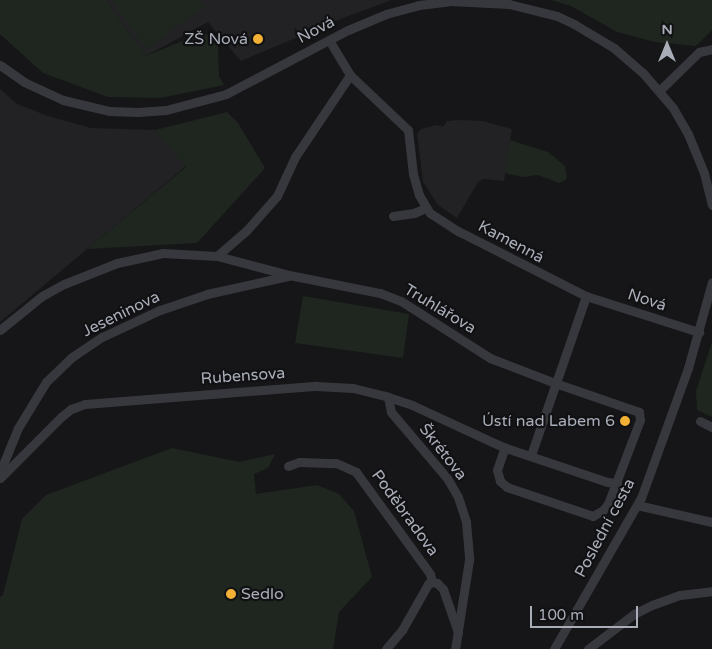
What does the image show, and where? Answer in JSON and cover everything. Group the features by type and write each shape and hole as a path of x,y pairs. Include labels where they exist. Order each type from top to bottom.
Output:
{"street":[{"name":"Nová","path":"0,65 24,82 63,100 109,111 138,112 166,110 226,94 377,17 419,5 465,1 509,4 556,16 588,32 626,58 659,91 688,134 704,173 712,205"},
{"path":"329,40 350,76 408,130 413,174 419,195 426,208 414,213 393,216"},
{"path":"659,91 699,52 712,49"},
{"path":"217,256 262,215 277,196 288,170 350,76"},
{"name":"Kamenná","path":"426,208 458,231 586,296"},
{"name":"Truhlářova","path":"0,330 42,296 64,284 117,263 163,253 217,256 289,275 380,293 401,301 490,358 639,412 640,420 617,483"},
{"name":"Jeseninova","path":"0,472 18,428 46,382 72,357 102,337 160,310 206,294 289,275"},
{"path":"699,332 712,282"},
{"name":"Nová","path":"586,296 699,332"},
{"path":"531,455 586,296"},
{"name":"Poslední cesta","path":"554,649 637,505 671,417 699,332"},
{"name":"Rubensova","path":"0,478 71,409 91,402 316,386 353,388 388,397 412,405 505,447 608,482 617,483"},
{"name":"Škrétova","path":"388,397 391,412 447,478 458,497 466,522 469,560 455,649"},
{"path":"700,421 712,427"},
{"path":"505,447 497,470 500,481 506,487 593,516 604,510 617,483"},
{"name":"Poděbradova","path":"288,466 299,462 336,463 356,472 430,574 432,582 437,583 443,589 458,634"},
{"path":"637,505 712,522"},
{"path":"386,649 402,630 428,584 432,582"},
{"path":"588,649 634,614 652,605 680,595 712,591"}],"shaded area":[{"path":"0,0 106,0 146,56 204,32 218,46 219,76 224,85 160,98 108,97 43,73 0,34"},
{"name":"ZŠ Nová","path":"106,0 392,0 343,18 241,61 208,22 146,56"},
{"path":"111,0 200,0 205,7 146,49"},
{"path":"551,0 712,0 712,30 696,46 655,42 617,32 571,6"},
{"path":"0,89 17,104 48,116 91,128 155,130 186,166 0,322"},
{"path":"227,112 238,123 265,168 197,243 87,249 186,167 155,130"},
{"path":"447,121 482,121 512,129 504,181 483,179 478,182 457,218 438,205 423,182 417,134 421,129 437,125 443,127"},
{"path":"510,140 548,152 565,166 567,178 559,183 538,175 523,177 505,173"},
{"path":"303,296 409,314 403,358 295,343"},
{"path":"712,342 712,417 697,410 696,391"},
{"path":"172,448 239,462 275,454 268,468 254,474 256,494 317,485 339,494 354,511 372,577 339,612 333,649 0,649 0,597 3,595 22,519 46,495"}],"place":[{"name":"ZŠ Nová","path":"258,39"},
{"name":"Ústí nad Labem 6","path":"625,421"},
{"name":"Sedlo","path":"231,594"}]}
